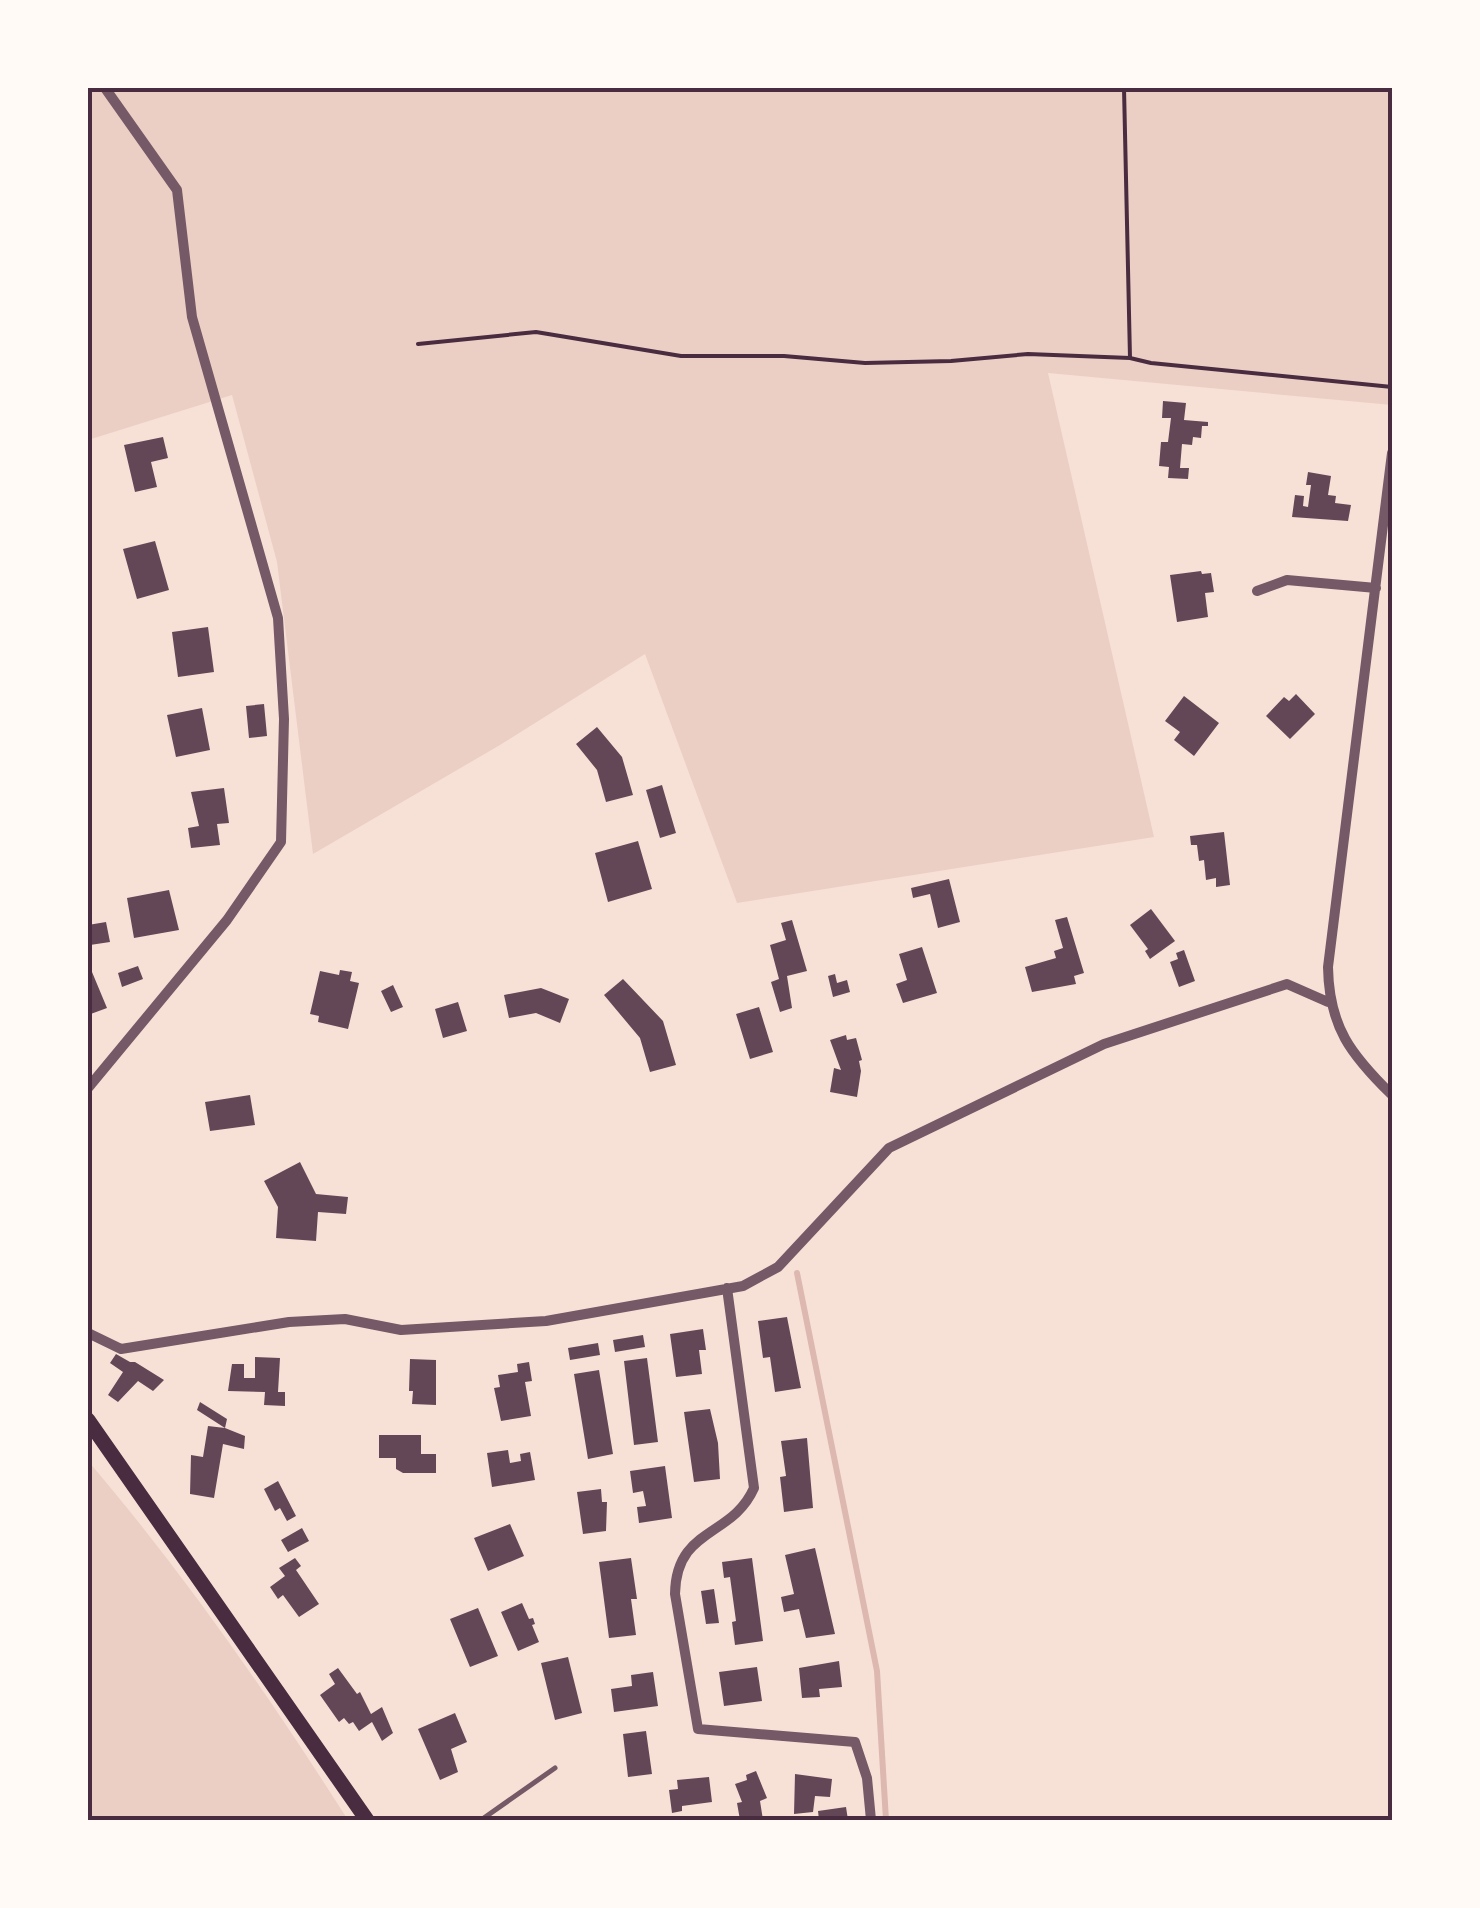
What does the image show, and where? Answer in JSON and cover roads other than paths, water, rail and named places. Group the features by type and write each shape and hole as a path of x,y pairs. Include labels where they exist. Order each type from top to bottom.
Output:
{"main road":[{"path":"88,1420 367,1820"}],"street":[{"path":"88,1088 227,920 281,842 284,719 278,618 192,317 176,190 105,88"},
{"path":"1392,453 1328,967 1328,1002 1355,1059 1392,1095"},
{"path":"1257,591 1287,580 1376,588"},
{"path":"88,1333 122,1349 289,1322 345,1319 401,1330 546,1321 758,1281 778,1266 890,1148 1104,1044 1288,984 1328,1002"},
{"path":"727,1288 754,1488 746,1508 700,1539 683,1556 676,1574 675,1594 698,1729 855,1742 866,1778 871,1820"}],"lane":[{"path":"481,1820 555,1768"}],"waterway":[{"path":"797,1273 877,1671 886,1820"}]}
